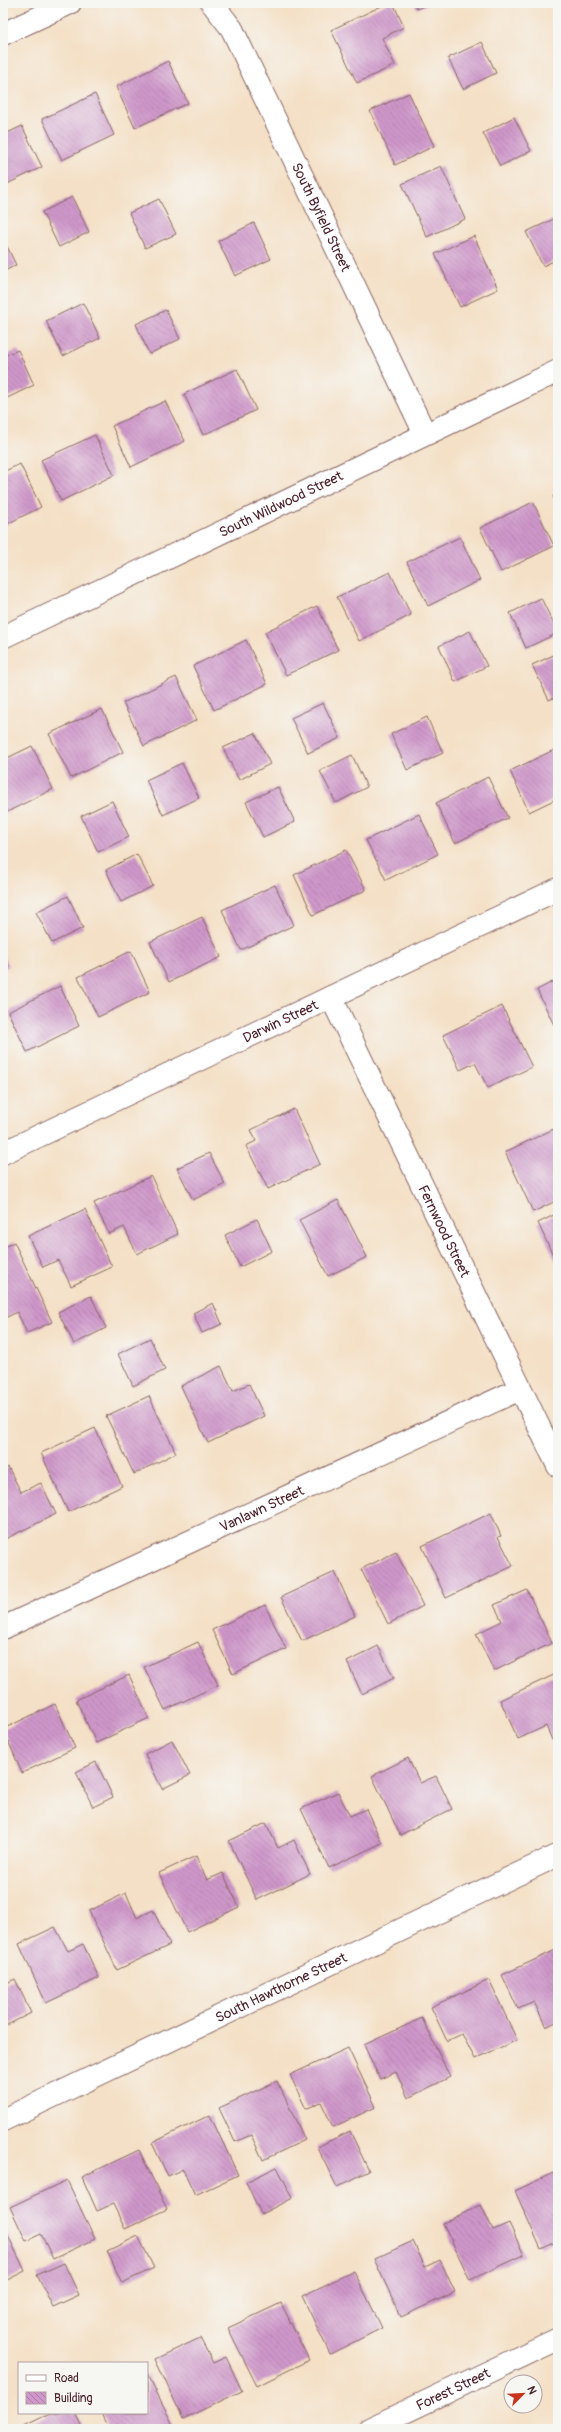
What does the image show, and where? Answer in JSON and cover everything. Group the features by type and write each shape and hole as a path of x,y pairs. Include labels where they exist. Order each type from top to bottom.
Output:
{"street":[{"path":"3,34 70,3"},
{"name":"South Byfield Street","path":"212,3 232,29 425,434"},
{"name":"South Wildwood Street","path":"3,637 558,371"},
{"name":"Darwin Street","path":"3,1153 558,889"},
{"name":"Fernwood Street","path":"331,997 558,1466"},
{"name":"Vanlawn Street","path":"3,1628 520,1389"},
{"name":"South Hawthorne Street","path":"3,2120 558,1855"},
{"name":"Forest Street","path":"369,2429 558,2339"}],"building":[{"path":"316,3 328,3 318,8"},
{"path":"388,3 393,3 404,27 382,38 395,65 357,83 331,30"},
{"path":"413,3 430,3 417,9"},
{"path":"482,42 496,73 463,89 448,58"},
{"path":"168,61 188,103 135,128 116,87"},
{"path":"409,93 434,146 395,165 370,111"},
{"path":"95,94 114,135 62,160 42,119"},
{"path":"514,117 531,151 500,166 483,133"},
{"path":"22,126 42,167 3,186 3,135"},
{"path":"441,166 465,219 427,237 402,184"},
{"path":"72,197 89,232 59,247 42,212"},
{"path":"159,199 176,234 145,248 129,213"},
{"path":"558,217 558,259 543,266 526,232"},
{"path":"254,223 271,259 235,276 218,241"},
{"path":"474,236 498,289 460,307 435,254"},
{"path":"3,238 16,265 3,272"},
{"path":"83,303 100,338 63,356 46,321"},
{"path":"166,310 180,339 149,354 136,324"},
{"path":"18,350 34,385 3,400 3,356"},
{"path":"237,369 256,410 203,435 184,394"},
{"path":"165,401 185,441 131,467 112,426"},
{"path":"95,435 114,475 61,501 41,460"},
{"path":"20,464 41,507 3,526 3,472"},
{"path":"558,493 558,506 553,496"},
{"path":"533,502 554,546 501,572 480,528"},
{"path":"460,537 480,580 428,606 407,562"},
{"path":"390,572 411,615 359,641 337,597"},
{"path":"541,598 558,633 526,648 510,613"},
{"path":"317,606 338,650 286,675 265,632"},
{"path":"470,631 487,666 455,682 439,646"},
{"path":"246,640 267,684 214,710 193,666"},
{"path":"558,653 558,696 549,700 532,665"},
{"path":"176,677 197,720 144,746 123,703"},
{"path":"323,703 340,738 308,753 291,718"},
{"path":"102,709 123,752 71,778 49,734"},
{"path":"427,717 443,753 407,770 391,734"},
{"path":"255,733 270,764 239,780 223,748"},
{"path":"32,746 53,789 3,814 3,760"},
{"path":"558,748 558,798 529,812 510,771"},
{"path":"352,755 367,787 336,803 320,771"},
{"path":"182,763 199,798 163,815 146,780"},
{"path":"488,777 508,818 455,843 436,803"},
{"path":"278,787 295,822 263,837 246,802"},
{"path":"112,801 129,837 98,852 81,816"},
{"path":"419,814 438,854 386,880 366,840"},
{"path":"346,850 366,890 313,915 294,875"},
{"path":"137,854 153,886 121,902 106,870"},
{"path":"275,885 294,925 241,950 222,910"},
{"path":"68,896 83,928 52,943 36,912"},
{"path":"202,917 221,957 169,982 150,942"},
{"path":"131,951 150,992 98,1017 78,977"},
{"path":"3,954 9,966 3,969"},
{"path":"558,979 558,1023 554,1025 537,990"},
{"path":"60,986 79,1026 27,1052 8,1012"},
{"path":"502,1006 532,1067 488,1088 475,1063 460,1070 443,1035"},
{"path":"294,1109 320,1164 268,1189 246,1146 256,1141 251,1130"},
{"path":"558,1127 558,1200 533,1212 505,1152"},
{"path":"209,1153 225,1184 193,1200 177,1168"},
{"path":"151,1176 178,1234 137,1254 124,1227 109,1234 94,1203"},
{"path":"338,1200 367,1257 328,1276 299,1220"},
{"path":"85,1209 112,1267 71,1286 58,1260 43,1267 28,1236"},
{"path":"558,1213 558,1266 538,1223"},
{"path":"257,1219 272,1251 240,1267 225,1235"},
{"path":"14,1242 52,1322 27,1333 17,1312 3,1319 3,1248"},
{"path":"91,1296 106,1328 74,1344 58,1312"},
{"path":"213,1303 222,1324 202,1333 193,1313"},
{"path":"150,1338 165,1370 133,1386 118,1354"},
{"path":"221,1366 233,1391 249,1384 264,1416 208,1443 181,1386"},
{"path":"149,1396 176,1453 134,1474 106,1416"},
{"path":"95,1428 122,1486 68,1512 41,1453"},
{"path":"8,1467 21,1492 41,1483 56,1514 3,1540 3,1470"},
{"path":"491,1513 501,1536 498,1537 513,1566 446,1598 422,1546"},
{"path":"396,1552 423,1606 388,1624 361,1569"},
{"path":"335,1572 355,1616 302,1641 281,1597"},
{"path":"527,1590 552,1643 494,1671 476,1634 502,1621 494,1605"},
{"path":"265,1605 286,1649 233,1674 212,1630"},
{"path":"198,1642 218,1685 165,1710 144,1667"},
{"path":"378,1646 394,1678 362,1694 347,1662"},
{"path":"558,1673 558,1738 552,1740 546,1726 518,1739 500,1700"},
{"path":"129,1675 149,1718 96,1743 76,1700"},
{"path":"55,1704 75,1748 22,1773 3,1729"},
{"path":"172,1740 190,1775 162,1789 145,1754"},
{"path":"408,1758 420,1783 436,1776 452,1809 400,1835 372,1776"},
{"path":"96,1762 113,1797 93,1807 76,1772"},
{"path":"338,1792 350,1816 366,1809 382,1843 329,1868 301,1809"},
{"path":"266,1823 278,1848 294,1840 310,1874 257,1900 229,1841"},
{"path":"196,1856 207,1880 223,1873 239,1907 187,1932 159,1873"},
{"path":"126,1893 137,1918 153,1910 170,1945 117,1970 89,1911"},
{"path":"55,1927 68,1951 83,1944 99,1978 46,2003 19,1944"},
{"path":"558,1949 558,2021 546,2027 534,2002 518,2009 502,1975"},
{"path":"15,1979 31,2013 3,2027 3,1985"},
{"path":"489,1980 517,2040 475,2059 462,2034 447,2041 431,2007"},
{"path":"422,2018 450,2077 408,2098 396,2072 380,2079 364,2045"},
{"path":"348,2048 376,2107 333,2127 321,2102 306,2109 290,2075"},
{"path":"277,2081 305,2140 263,2160 251,2135 235,2142 219,2108"},
{"path":"210,2115 238,2175 195,2195 183,2169 168,2176 152,2143"},
{"path":"350,2131 369,2171 337,2187 317,2147"},
{"path":"139,2150 167,2209 125,2229 113,2204 97,2211 82,2177"},
{"path":"277,2167 293,2198 261,2214 246,2182"},
{"path":"553,2173 558,2184 558,2241 541,2249 515,2191"},
{"path":"67,2180 95,2239 53,2259 41,2234 26,2241 10,2207"},
{"path":"481,2205 493,2230 509,2223 524,2255 470,2280 443,2223"},
{"path":"3,2225 25,2271 3,2282"},
{"path":"138,2236 154,2268 122,2283 107,2251"},
{"path":"413,2241 425,2267 440,2260 455,2292 401,2317 374,2259"},
{"path":"64,2263 79,2295 53,2307 37,2275"},
{"path":"354,2271 382,2328 330,2354 302,2296"},
{"path":"281,2303 309,2360 257,2386 228,2328"},
{"path":"200,2338 213,2363 226,2357 242,2391 183,2419 155,2359"},
{"path":"148,2375 175,2429 109,2429 102,2414 148,2414"},
{"path":"49,2414 76,2414 84,2429 18,2429"}]}
